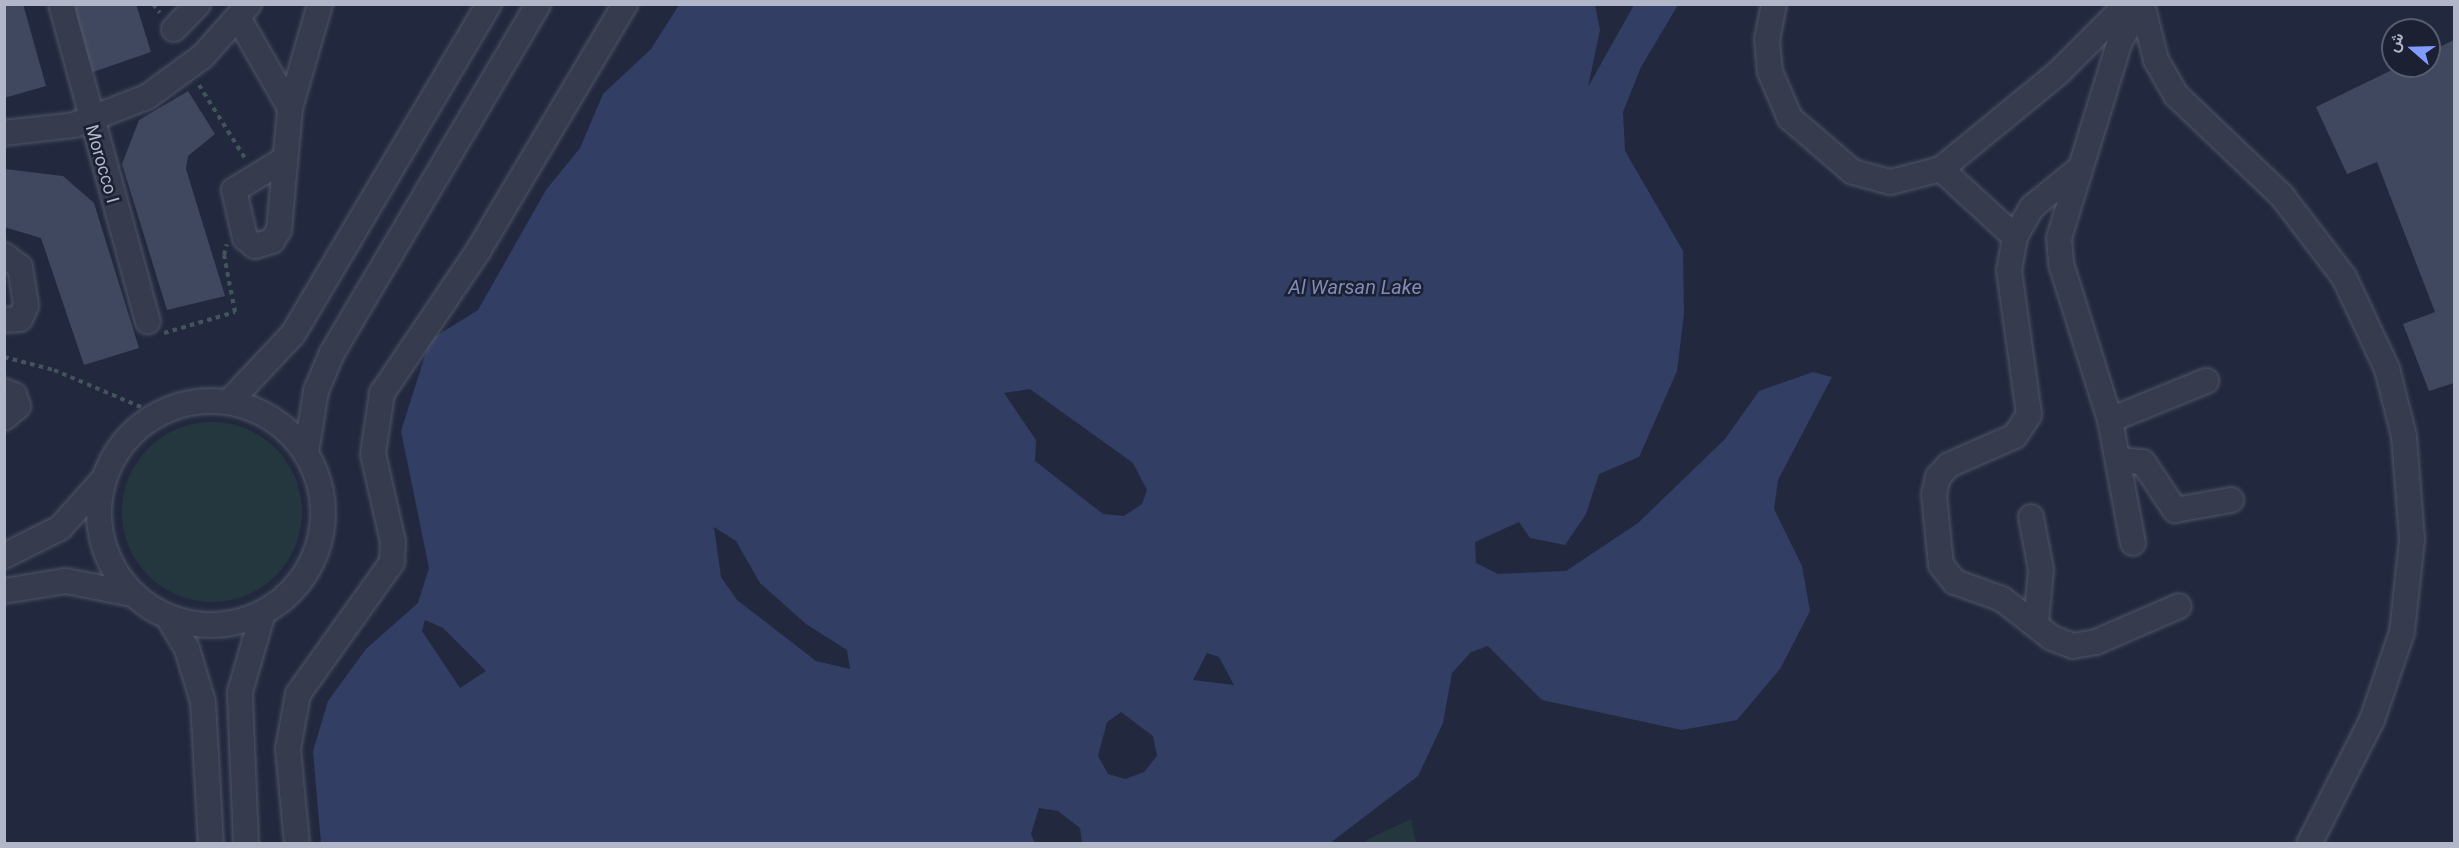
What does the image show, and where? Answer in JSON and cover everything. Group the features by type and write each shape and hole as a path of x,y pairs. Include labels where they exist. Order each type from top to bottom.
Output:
{"street":[{"name":"Morocco I","path":"61,4 89,120 148,321"},
{"path":"174,29 198,4"},
{"path":"285,159 254,174 238,185 232,196 245,238 261,246 276,236 285,159 290,108 320,4"},
{"path":"230,401 293,334 489,4"},
{"path":"306,453 316,391 332,352 538,4"},
{"path":"297,843 288,749 298,694 392,562 393,542 373,454 382,393 478,251 625,4"},
{"path":"1774,4 1767,39 1770,72 1781,104 1802,131 1853,172 1878,181 1911,181 1941,169 2032,96 2137,5"},
{"path":"2133,543 2110,420 2059,252 2079,169 2120,40 2137,5"},
{"path":"2137,5 2156,60 2176,95 2282,196 2344,277 2375,338 2397,402 2412,528 2402,632 2372,720 2308,843"},
{"path":"4,133 89,120 147,97 189,69 244,12 290,108"},
{"path":"1941,169 2015,237"},
{"path":"2079,169 2032,207 2015,237 2010,278 2029,415 2009,440 1949,465 1934,494 1944,572 2036,623 2062,644 2085,645 2179,606"},
{"path":"4,255 20,267 27,306 20,319 4,320"},
{"path":"2110,420 2206,381"},
{"path":"4,391 14,395 18,406 4,418"},
{"path":"4,556 60,528 105,476 125,440 157,414 193,401 230,401 273,419 306,453 322,496 319,542 298,583 263,613 216,625 168,617 132,594 66,581 4,591"},
{"path":"2118,460 2143,462 2175,510 2231,500"},
{"path":"105,476 101,538 108,559 132,594"},
{"path":"2031,517 2041,570 2036,623"},
{"path":"246,843 240,692 263,613"},
{"path":"168,617 194,666 203,702 211,843"}],"path":[{"path":"189,69 254,174"},
{"path":"148,321 159,334 232,315 236,309 224,251 228,243 245,238"},
{"path":"4,357 54,369 157,414"}],"shaded area":[{"path":"212,422 246,429 262,437 276,448 287,462 295,478 302,512 295,546 287,562 276,576 262,587 246,595 212,602 178,595 162,587 148,576 137,562 129,546 122,512 129,478 137,462 148,448 162,437 178,429"},
{"path":"1411,819 1416,843 1363,843 1368,839"}],"water":[{"name":"Al Warsan Lake","path":"679,5 1595,5 1600,30 1588,87 1634,5 1678,5 1641,67 1623,112 1625,151 1683,251 1684,314 1677,371 1639,457 1599,474 1586,514 1565,545 1530,538 1519,522 1475,542 1476,563 1498,574 1566,571 1638,523 1725,439 1759,391 1813,372 1832,377 1778,480 1774,509 1802,566 1810,611 1780,669 1737,720 1682,730 1542,700 1488,646 1471,652 1452,673 1443,723 1418,776 1330,843 1082,843 1080,828 1058,811 1039,808 1031,834 1035,843 321,843 313,751 328,701 366,649 418,603 429,568 401,431 430,340 478,310 546,190 580,148 603,94 651,49","holes":["1030,389 1133,463 1147,490 1142,504 1124,516 1103,514 1035,461 1036,440 1004,393","714,527 736,541 760,583 806,624 847,650 850,669 816,661 737,600 721,577","425,620 443,628 486,671 460,688 422,631","1207,653 1219,657 1234,685 1193,680","1121,712 1153,736 1157,756 1144,772 1125,779 1108,774 1098,756 1107,722"]}],"building":[{"path":"4,4 23,4 46,86 4,98"},
{"path":"71,4 136,4 151,52 93,72"},
{"path":"2454,40 2454,383 2429,391 2403,324 2435,312 2377,162 2347,174 2316,107 2381,75 2381,78 2441,78 2441,46"},
{"path":"188,91 215,134 188,156 186,169 225,296 167,310 122,164 139,120"},
{"path":"5,169 63,176 94,203 139,348 84,365 41,238 4,227"}]}
